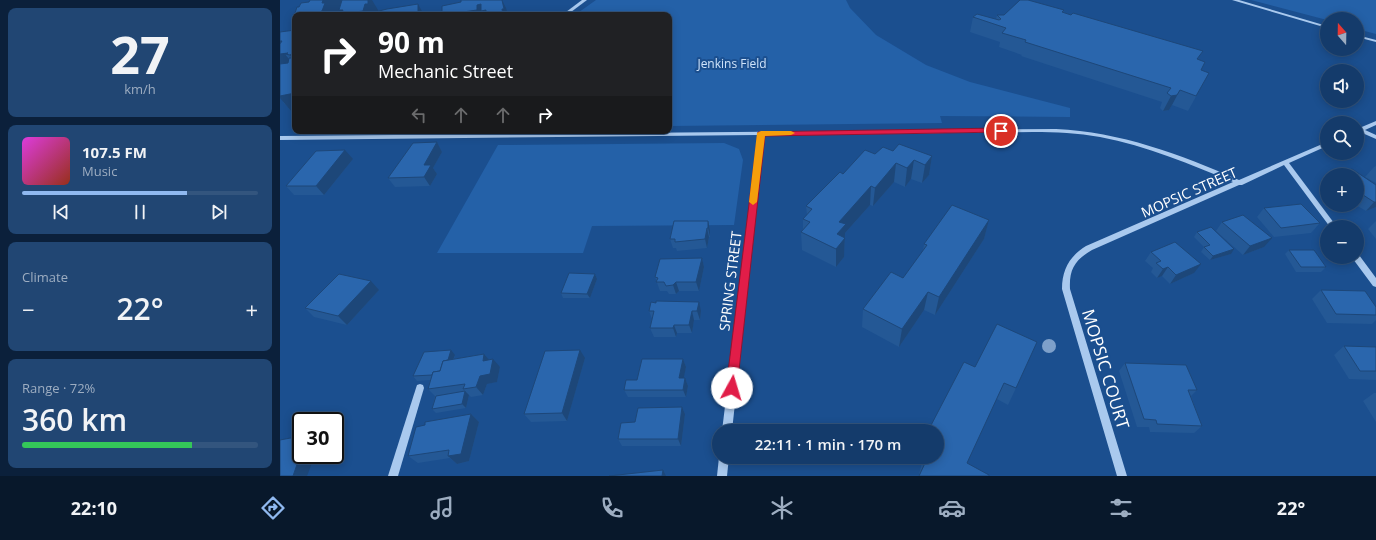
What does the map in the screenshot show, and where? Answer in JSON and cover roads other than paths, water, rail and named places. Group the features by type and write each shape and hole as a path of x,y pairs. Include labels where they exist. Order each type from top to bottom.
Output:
{"street":[{"path":"568,12 585,0"},
{"path":"1234,0 1320,25"},
{"path":"1364,38 1376,41"},
{"path":"1364,128 1376,123"},
{"path":"672,133 989,131 1077,132 1118,139 1178,156 1240,183"},
{"path":"1364,132 1376,138"},
{"name":"SPRING STREET","path":"728,424 761,133"},
{"path":"280,138 488,134"},
{"name":"MOPSIC STREET","path":"1067,270 1077,256 1089,248 1320,147"},
{"path":"1286,162 1329,220"},
{"path":"1361,264 1376,284"},
{"name":"MOPSIC COURT","path":"1067,270 1066,284 1068,294 1122,476"},
{"path":"393,476 420,388"},
{"path":"722,476 723,464"}],"park label":[{"name":"Jenkins Field","path":"732,63"}]}
